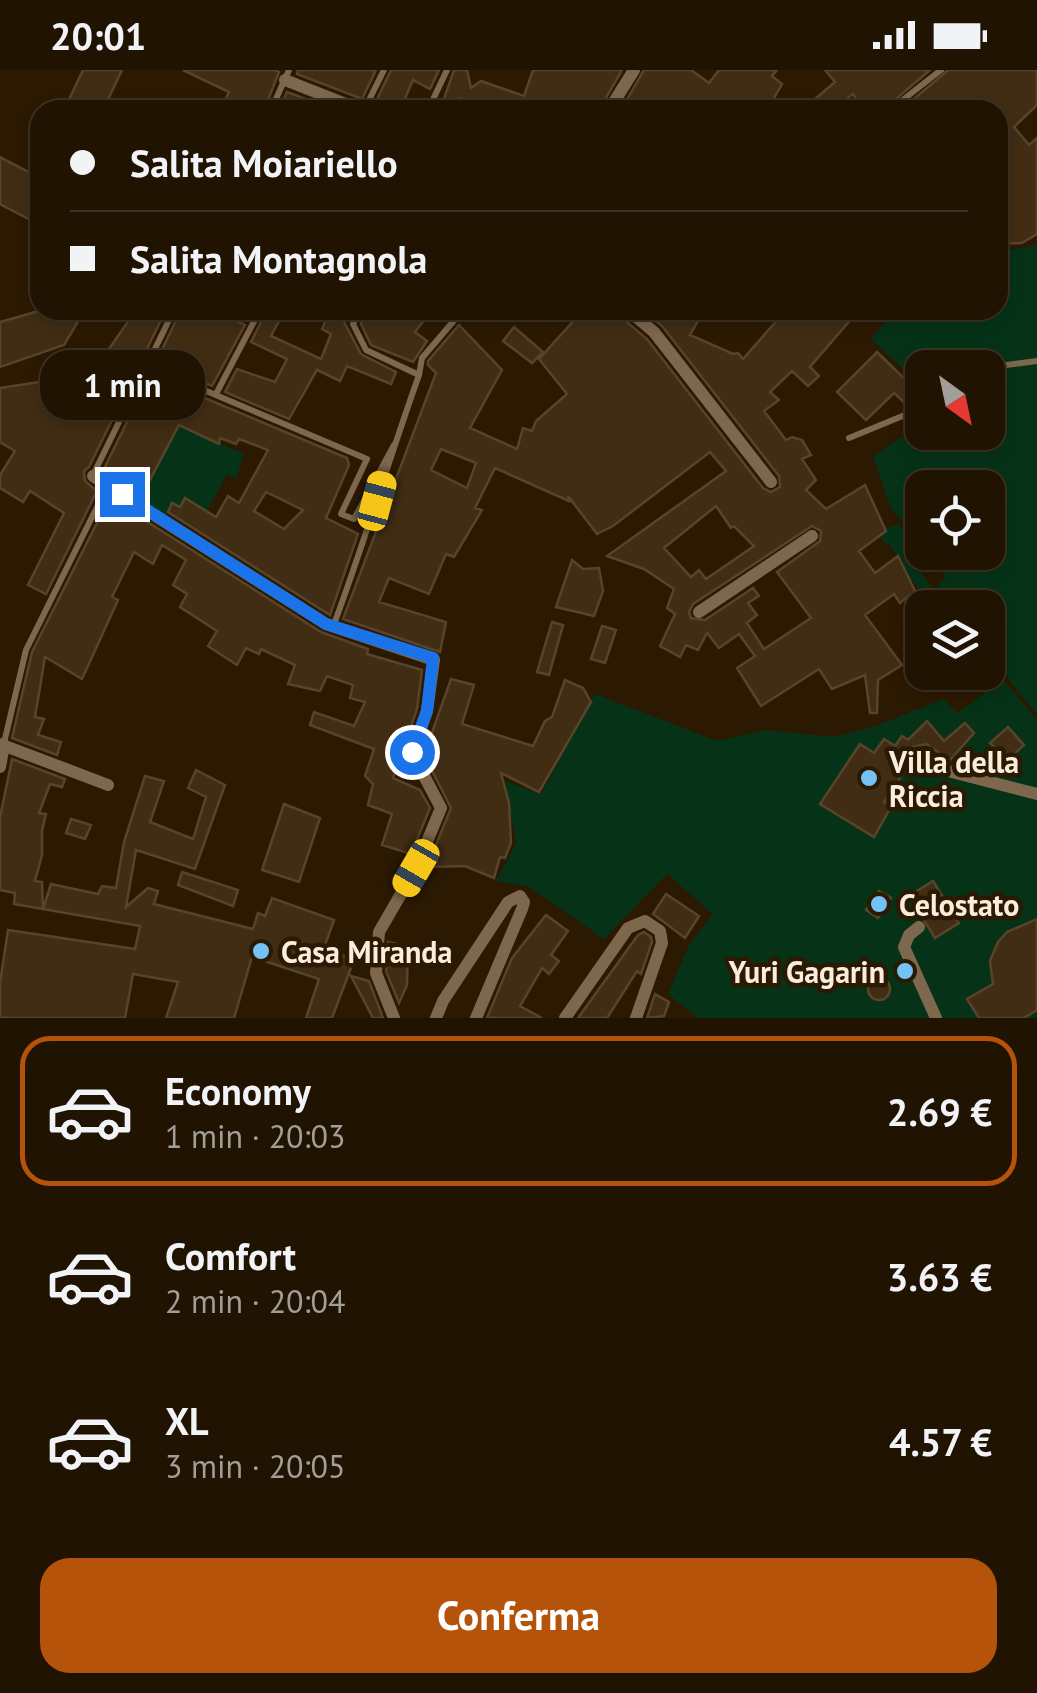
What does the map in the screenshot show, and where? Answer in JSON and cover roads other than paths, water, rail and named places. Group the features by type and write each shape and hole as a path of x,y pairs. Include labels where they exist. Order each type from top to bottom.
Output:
{"street":[{"path":"615,100 634,70"},
{"path":"287,75 341,100"},
{"path":"640,320 654,332 771,482"},
{"path":"93,476 108,486"},
{"path":"122,494 333,628 434,660 427,711 412,752 441,808 416,868 379,932 376,948 378,982 394,1018"},
{"path":"699,612 812,536"},
{"path":"0,767 2,744 108,785"},
{"path":"921,753 948,771 1037,794"},
{"path":"436,1018 443,1001 508,902 520,896 522,909 476,1018"},
{"path":"565,1018 628,928 645,921 660,931 662,943 636,1018"},
{"path":"919,928 909,935 904,947 936,1018"}],"lane":[{"path":"368,100 384,70"},
{"path":"432,100 446,70"},
{"path":"903,100 941,70"},
{"path":"276,100 287,75"},
{"path":"93,476 169,320"},
{"path":"216,394 255,320"},
{"path":"354,320 366,350 420,375"},
{"path":"333,628 370,527 420,375 422,358 454,320"},
{"path":"1005,365 1037,361"},
{"path":"147,366 367,459 341,514 354,519 394,445"},
{"path":"850,438 905,415"},
{"path":"2,744 26,650 108,486"}],"place":[{"name":"Villa della Riccia","path":"869,778"},
{"name":"Celostato","path":"879,904"},
{"name":"Casa Miranda","path":"261,951"},
{"name":"Yuri Gagarin","path":"905,971"}]}
